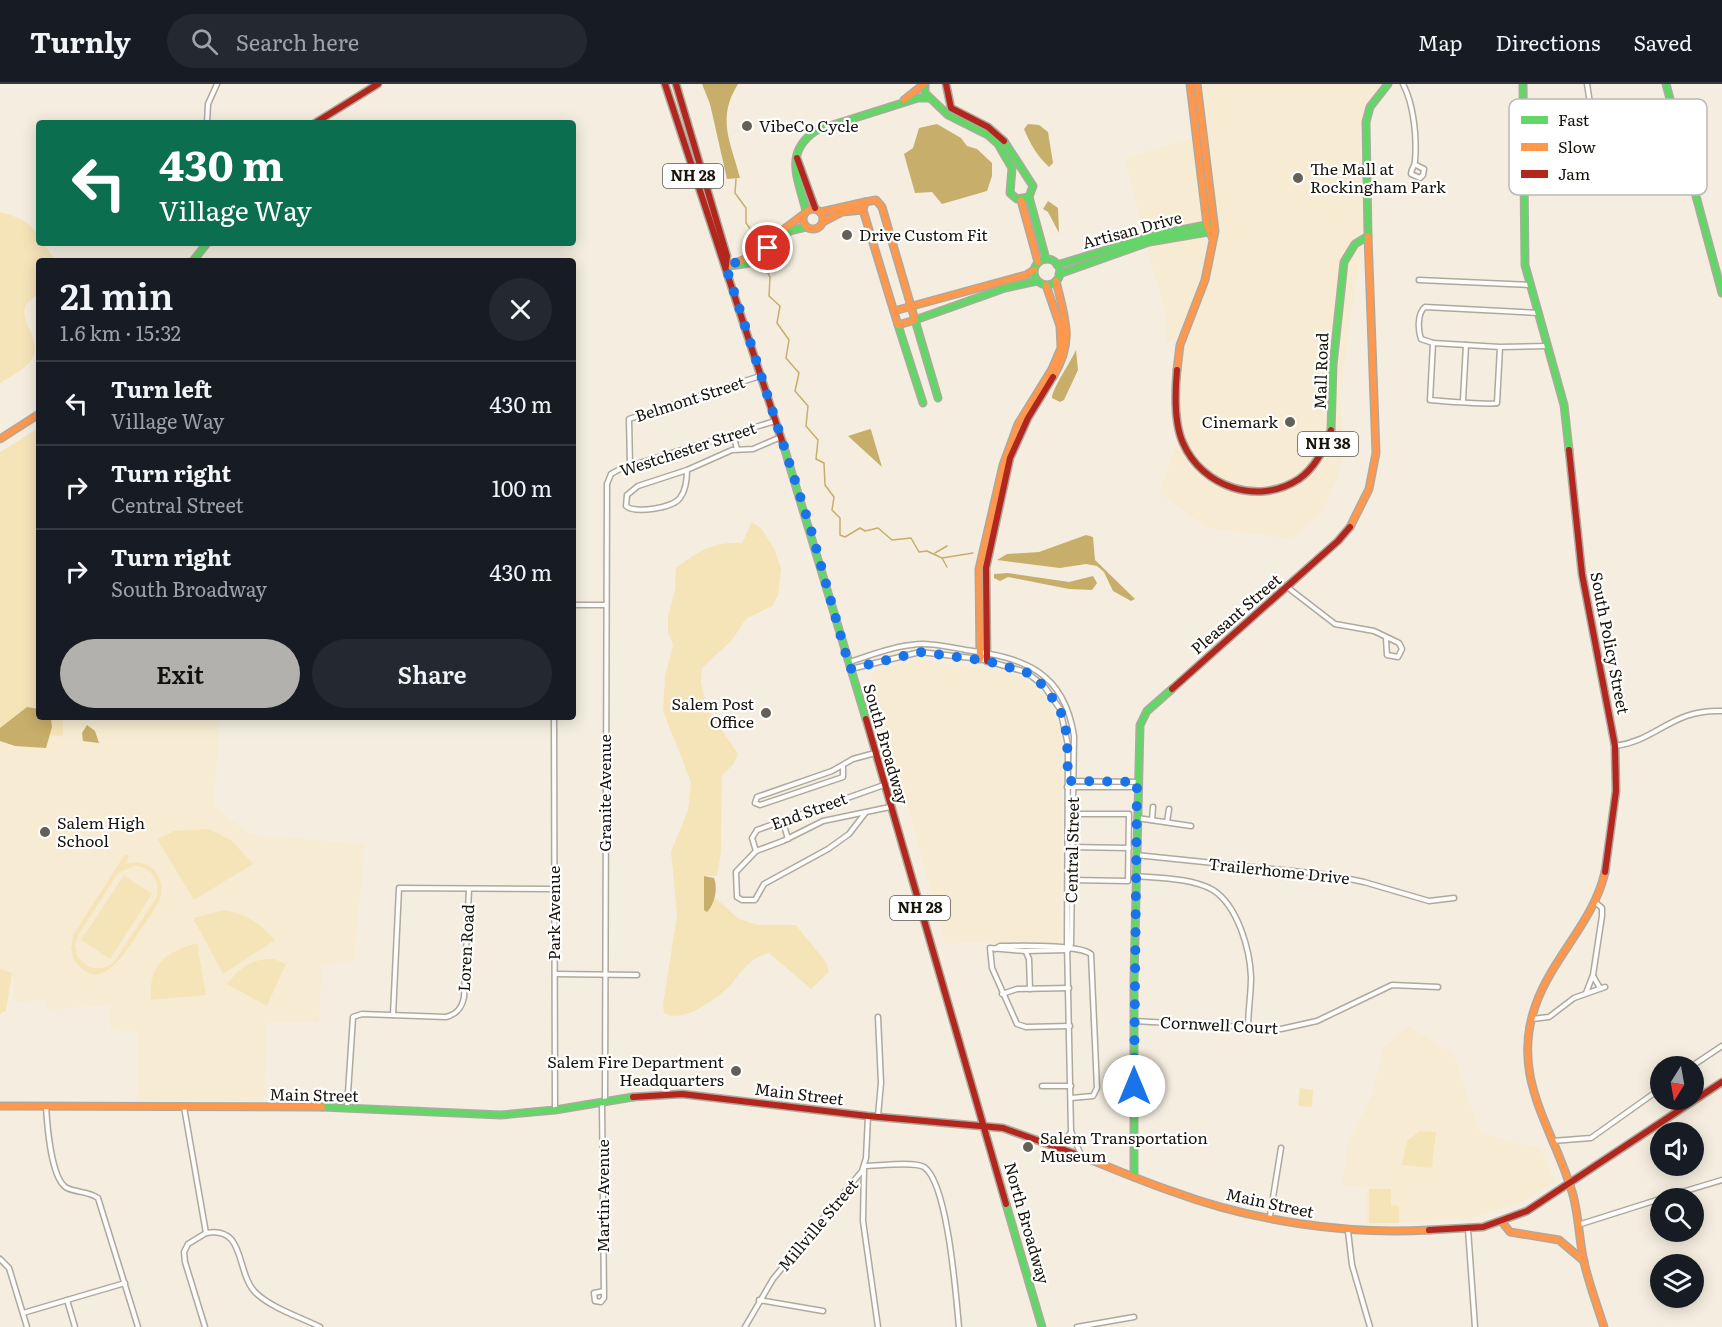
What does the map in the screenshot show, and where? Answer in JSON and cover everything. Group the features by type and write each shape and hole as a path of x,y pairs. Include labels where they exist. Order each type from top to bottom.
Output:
{"main road":[{"path":"320,120 378,84"},
{"name":"South Broadway","path":"664,84 693,178 726,267 811,530 890,807 986,1126"},
{"name":"South Broadway","path":"676,84 727,255 726,267"},
{"path":"679,94 681,84"},
{"path":"894,311 1026,275 1034,270 1038,262 1021,200 1010,194 1012,169 1001,148 979,128 951,115 932,99 925,93 925,84"},
{"path":"889,108 909,97 925,84"},
{"name":"Mall Road","path":"1190,84 1211,230"},
{"name":"Mall Road","path":"1197,84 1211,230 1208,269 1178,355 1176,383 1179,430 1188,453 1204,473 1228,487 1255,493 1276,490 1294,482 1311,469 1326,447 1333,421 1333,365 1344,262 1355,244 1368,236"},
{"name":"Pleasant Street","path":"1134,1177 1136,818 1139,731 1146,714 1346,534 1358,516 1371,485 1376,442 1365,122 1370,107 1388,84"},
{"name":"South Policy Street","path":"1523,84 1523,99"},
{"path":"1666,84 1670,99"},
{"path":"806,227 803,221 805,213 795,167 797,148 803,140 818,130 918,98 932,99 943,96 946,87"},
{"path":"946,87 951,108 980,122 1000,137 1034,186 1029,197 1046,259"},
{"path":"797,148 798,161 806,189 823,222"},
{"path":"1010,182 1019,175 1027,176"},
{"name":"South Policy Street","path":"1524,195 1524,255 1530,285 1564,405 1582,574 1615,746 1614,824 1606,867 1595,902 1543,989 1532,1019 1527,1052 1530,1085 1569,1185 1580,1224 1584,1261 1604,1327"},
{"path":"1696,195 1722,293"},
{"path":"1021,200 1029,197"},
{"path":"726,267 764,251 780,232 805,213 876,200 882,207 939,398"},
{"path":"865,202 863,210 922,403"},
{"path":"726,267 749,264 765,258 775,250 789,231 806,227 816,229 837,214 857,208 863,210"},
{"name":"Artisan Drive","path":"1058,265 1155,235 1211,230"},
{"name":"Artisan Drive","path":"1059,274 1140,245 1211,230"},
{"path":"983,660 986,568 1010,458 1028,418 1062,362 1067,346 1067,330 1056,281 1059,274 1058,265 1046,259 1038,262"},
{"path":"984,652 979,569 1003,465 1018,424 1052,369 1061,348 1060,326 1046,285 1037,280 1034,270"},
{"path":"898,325 926,314 1037,280"},
{"path":"1046,285 1056,281"},
{"path":"0,439 36,416"},
{"name":"Main Street","path":"0,1106 348,1108 472,1115 555,1110 671,1093 1017,1131 1196,1199 1270,1217 1348,1231 1468,1229 1503,1222 1542,1204 1721,1082"},
{"name":"North Broadway","path":"986,1126 1042,1327"},
{"path":"1503,1222 1510,1232 1556,1238 1570,1246 1584,1261"}],"street":[{"path":"207,120 208,104 217,84"},
{"path":"1403,84 1411,105 1416,165"},
{"path":"1587,84 1589,99"},
{"path":"1419,279 1530,285"},
{"path":"1539,313 1425,307 1421,310 1419,317 1419,334 1422,339 1433,343 1500,347 1549,346"},
{"path":"1433,343 1430,400 1463,400 1492,405 1497,403 1500,347"},
{"path":"1463,400 1466,345"},
{"name":"Belmont Street","path":"630,466 629,418 761,376"},
{"name":"Westchester Street","path":"607,484 611,474 630,466 776,421"},
{"path":"734,434 737,449"},
{"path":"687,470 684,490 674,503 636,511 626,506 626,498 633,489 737,449 753,449 781,437"},
{"name":"Granite Avenue","path":"604,1101 607,484"},
{"path":"1287,587 1335,624 1374,631 1401,646 1402,652 1398,657 1387,656 1386,639"},
{"path":"576,605 606,605"},
{"name":"Central Street","path":"849,665 913,644 984,652 1007,656 1028,664 1043,675 1059,692 1070,716 1074,736 1069,880 1071,944 1068,949 1071,1131 1073,1142 1081,1155"},
{"name":"Central Street","path":"849,665 920,652 983,660 1026,672 1044,686 1056,701 1067,735 1067,787 1070,814"},
{"path":"1615,746 1640,740 1683,715 1722,711"},
{"name":"Park Avenue","path":"554,720 555,1110"},
{"path":"843,766 845,774 843,777 760,805 755,803 757,797 843,766 853,759 875,753"},
{"path":"1068,781 1137,785"},
{"name":"End Street","path":"756,851 752,838 755,833 884,785"},
{"path":"1067,787 1137,785"},
{"path":"866,812 849,834 828,849 766,882 755,900 742,900 736,893 736,872 756,851 788,839 823,821 866,812 890,807"},
{"path":"1152,820 1154,807"},
{"path":"1167,822 1169,809"},
{"path":"1069,880 1128,881 1129,848 1129,814 1070,814"},
{"path":"1136,818 1191,826"},
{"path":"783,822 788,839"},
{"path":"1070,847 1129,848"},
{"name":"Trailerhome Drive","path":"1136,855 1330,875 1364,882 1429,902 1454,898"},
{"path":"1136,876 1198,884 1214,891 1227,904 1239,928 1250,966 1248,1028"},
{"path":"348,1108 352,1018 359,1014 393,1015 399,888 554,889"},
{"name":"Loren Road","path":"393,1015 446,1017 454,1014 461,1007 464,997 469,889"},
{"path":"1586,993 1593,975 1602,912 1595,902"},
{"path":"993,948 1000,946 1068,949 1087,951 1093,958 1098,1088 1093,1096 1071,1098"},
{"path":"993,948 1025,951 1068,949"},
{"path":"993,948 992,968 1012,1018 1021,1026 1070,1026"},
{"path":"1025,951 1029,959 1030,989"},
{"path":"1029,959 1034,951"},
{"path":"555,974 637,975"},
{"path":"1532,1019 1549,1017 1586,993 1603,988 1593,975"},
{"name":"Cornwell Court","path":"1134,1021 1281,1029 1306,1024 1392,985 1438,987"},
{"path":"1002,994 1030,989 1069,988"},
{"path":"878,1017 881,1083 878,1117"},
{"path":"1704,1058 1722,1046"},
{"path":"1042,1086 1071,1086"},
{"path":"1551,1141 1591,1138 1650,1096"},
{"name":"Martin Avenue","path":"604,1101 604,1291"},
{"path":"46,1106 51,1149 59,1181 68,1188 89,1192 98,1198 138,1327"},
{"path":"184,1107 206,1233"},
{"name":"Millville Street","path":"745,1327 772,1279 858,1177 864,1166 868,1116"},
{"path":"1054,1145 1065,1141 1071,1131"},
{"path":"1270,1217 1281,1148"},
{"path":"878,1327 863,1221 864,1166 917,1165 929,1173 946,1223 959,1327"},
{"path":"1696,1188 1722,1180"},
{"path":"1580,1224 1650,1202"},
{"path":"1468,1229 1475,1327"},
{"path":"1348,1231 1352,1265 1370,1327"},
{"path":"206,1327 184,1256 188,1244 206,1233 222,1232 231,1238 238,1250 248,1282 258,1294 320,1327"},
{"path":"0,1259 9,1268 27,1327"},
{"path":"23,1313 125,1283"},
{"path":"67,1300 75,1327"},
{"path":"759,1300 824,1311"},
{"path":"1077,1327 1134,1317"}],"shaded area":[{"path":"702,84 738,84 728,108 727,131 740,178 727,179 710,104"},
{"name":"The Mall at Rockingham Park","path":"1199,84 1384,84 1375,93 1365,111 1360,130 1364,233 1340,391 1343,449 1340,472 1324,510 1292,539 1207,528 1159,493 1182,429 1179,373 1187,335 1209,280 1218,239"},
{"path":"937,124 961,138 967,146 977,149 992,163 992,176 987,191 942,204 932,192 915,193 904,154 913,148 919,128"},
{"path":"1028,124 1039,125 1048,132 1053,163 1049,167 1029,140 1024,129"},
{"path":"1194,137 1209,244 1203,279 1176,341 1166,341 1167,318 1147,249 1125,158"},
{"path":"1048,201 1058,208 1059,233 1048,212 1043,209"},
{"path":"0,212 19,218 31,226 36,233 36,246 45,246 54,258 36,258 36,296 29,301 25,308 27,324 35,348 33,357 23,369 0,383"},
{"path":"1076,350 1078,370 1064,400 1060,402 1052,398 1053,394"},
{"path":"36,430 36,720 63,720 63,736 0,733 0,452"},
{"path":"871,430 882,467 848,436"},
{"path":"752,522 761,528 774,548 781,568 778,596 772,606 746,619 732,640 702,668 701,683 707,707 738,754 733,765 722,775 721,852 717,876 704,876 711,908 714,897 739,919 758,925 796,925 826,962 829,972 811,989 769,953 753,960 727,989 708,1003 693,1012 670,1016 664,1013 663,1005 677,915 671,852 688,810 691,782 663,711 665,676 673,645 668,632 668,616 675,589 676,568 706,549 723,544 742,543"},
{"path":"1086,535 1093,537 1095,560 1135,599 1131,601 1113,591 1104,572 1097,566 1086,564 1060,568 997,560 1007,554 1039,552"},
{"path":"1008,573 1069,582 1093,576 1097,583 1092,590 1069,589 1008,577 1000,581 994,578 994,574"},
{"path":"917,659 1006,672 1034,685 1049,702 1060,728 1062,753 1061,943 1000,945 977,941 946,945 870,672"},
{"path":"27,707 36,708 36,720 51,720 52,727 46,748 15,746 0,741 0,728"},
{"path":"63,720 220,720 214,805 249,834 365,844 354,960 322,967 319,1022 267,1023 264,1102 137,1101 138,1032 111,1031 110,1005 45,1010 45,1000 13,1002 14,977 0,972 0,733 63,736"},
{"path":"87,725 95,731 99,743 83,741 82,733"},
{"path":"209,829 231,840 253,864 194,900 157,839 174,831"},
{"path":"125,854 129,856 125,864 133,862 147,865 157,874 162,888 159,901 127,950 111,968 102,973 93,974 84,970 74,960 71,948 73,935","holes":["134,866 154,876 157,886 156,898 114,962 104,967 90,967 77,956 75,945 79,934 118,873"]},
{"path":"124,875 152,894 110,959 81,940"},
{"path":"704,876 714,878 716,886 714,900 707,912 704,910"},
{"path":"224,910 252,920 275,940 223,974 193,918"},
{"path":"197,943 206,995 151,1000 152,978 161,962 176,951"},
{"path":"274,959 286,964 267,1006 227,984 247,965 259,960"},
{"path":"0,969 12,973 6,1011 0,1014"},
{"path":"1409,1026 1454,1054 1479,1131 1511,1142 1541,1148 1555,1182 1523,1202 1472,1218 1398,1223 1397,1225 1365,1225 1367,1187 1342,1186 1348,1141 1371,1097 1384,1047"},
{"path":"1300,1088 1313,1090 1312,1107 1298,1106"},
{"path":"1420,1131 1436,1132 1432,1168 1402,1165 1407,1141"},
{"path":"1369,1189 1391,1189 1391,1205 1399,1206 1399,1223 1369,1223"}],"waterway":[{"path":"736,179 735,193 746,208 746,223 754,234 755,246"},
{"path":"765,268 770,277 769,296 780,306 777,323 789,340 786,358 799,373 795,391 808,406 806,426 818,440 816,459 824,463 825,485 834,497 832,510 840,518 840,535 845,537 860,528 865,531 878,528 892,540 911,538 919,552 927,551 942,558 973,553"},
{"path":"935,553 947,546"},
{"path":"942,558 947,567"}],"traffic: fast":[{"path":"925,84 925,93 948,115 988,135 998,144 1012,168 1010,193 1017,199 1029,197 1033,186 1004,141"},
{"path":"1331,430 1333,365 1344,262 1355,244 1368,236 1366,122 1370,107 1388,84"},
{"path":"1523,84 1523,99"},
{"path":"1666,84 1670,99"},
{"path":"806,211 796,166 796,157 806,138 817,130 918,98 929,98"},
{"path":"1524,195 1525,265 1564,405 1569,450"},
{"path":"1696,195 1722,293"},
{"path":"1029,197 1046,259"},
{"path":"1057,265 1155,235 1211,224"},
{"path":"729,266 751,263 765,257 789,231 806,227"},
{"path":"1059,274 1149,242 1214,231"},
{"path":"195,258 205,246"},
{"path":"1047,259 1056,263 1060,272 1056,281 1047,285 1038,281 1034,272 1038,263 1047,259"},
{"path":"938,398 915,320 1005,288 1037,281"},
{"path":"898,325 923,403"},
{"path":"784,447 866,719"},
{"path":"1134,1177 1134,981 1140,725 1147,711 1172,689"},
{"path":"322,1107 501,1115 555,1110 633,1097"},
{"path":"1006,1204 1042,1327"}],"traffic: slow":[{"path":"904,100 924,84"},
{"path":"1190,84 1207,225 1212,237"},
{"path":"1177,370 1180,345 1205,280 1215,231 1197,84"},
{"path":"823,222 842,212 863,210 898,325 915,320 882,207 876,200 865,202 863,210"},
{"path":"1021,200 1038,262"},
{"path":"821,212 865,202"},
{"path":"809,209 817,209 823,215 823,219 823,223 817,229 809,229 803,223 803,215 809,209"},
{"path":"726,267 764,251 780,232 804,214"},
{"path":"1350,527 1369,489 1376,453 1368,236"},
{"path":"894,311 1026,275 1034,270"},
{"path":"1053,377 1060,364 1066,341 1065,319 1056,281"},
{"path":"980,659 979,569 1003,465 1018,424 1052,369 1061,348 1060,326 1046,285"},
{"path":"0,439 36,416"},
{"path":"1604,1327 1584,1262 1573,1195 1537,1102 1528,1056 1529,1031 1543,987 1592,907 1605,872"},
{"path":"0,1106 322,1107"},
{"path":"1084,1157 1204,1202 1267,1218 1333,1228 1429,1230"},
{"path":"1502,1222 1510,1232 1559,1240 1584,1261"}],"traffic: jam":[{"path":"320,120 378,84"},
{"path":"665,84 784,447"},
{"path":"676,84 727,256 726,266"},
{"path":"946,84 951,108 988,127 1004,141"},
{"path":"797,158 815,208"},
{"path":"1177,370 1177,417 1183,443 1203,471 1233,488 1266,491 1283,487 1299,479 1319,457 1331,430"},
{"path":"987,661 986,568 1010,458 1028,418 1053,377"},
{"path":"1569,450 1582,574 1615,746 1616,791 1605,872"},
{"path":"1172,689 1338,541 1350,527"},
{"path":"866,719 1006,1204"},
{"path":"1429,1230 1483,1227 1527,1211 1722,1082"},
{"path":"633,1097 682,1094 868,1116 1003,1128 1084,1157"}],"place":[{"name":"VibeCo Cycle","path":"747,126"},
{"name":"The Mall at Rockingham Park","path":"1298,178"},
{"name":"Drive Custom Fit","path":"847,235"},
{"name":"Cinemark","path":"1290,422"},
{"name":"Salem Post Office","path":"766,713"},
{"name":"Salem High School","path":"45,832"},
{"name":"Salem Fire Department Headquarters","path":"736,1071"},
{"name":"Salem Transportation Museum","path":"1028,1147"}],"route":[{"path":"768,248 726,267 811,530 850,669 920,652 980,659 1015,667 1026,672 1044,686 1060,709 1067,735 1068,781 1137,782 1134,1086"}]}
